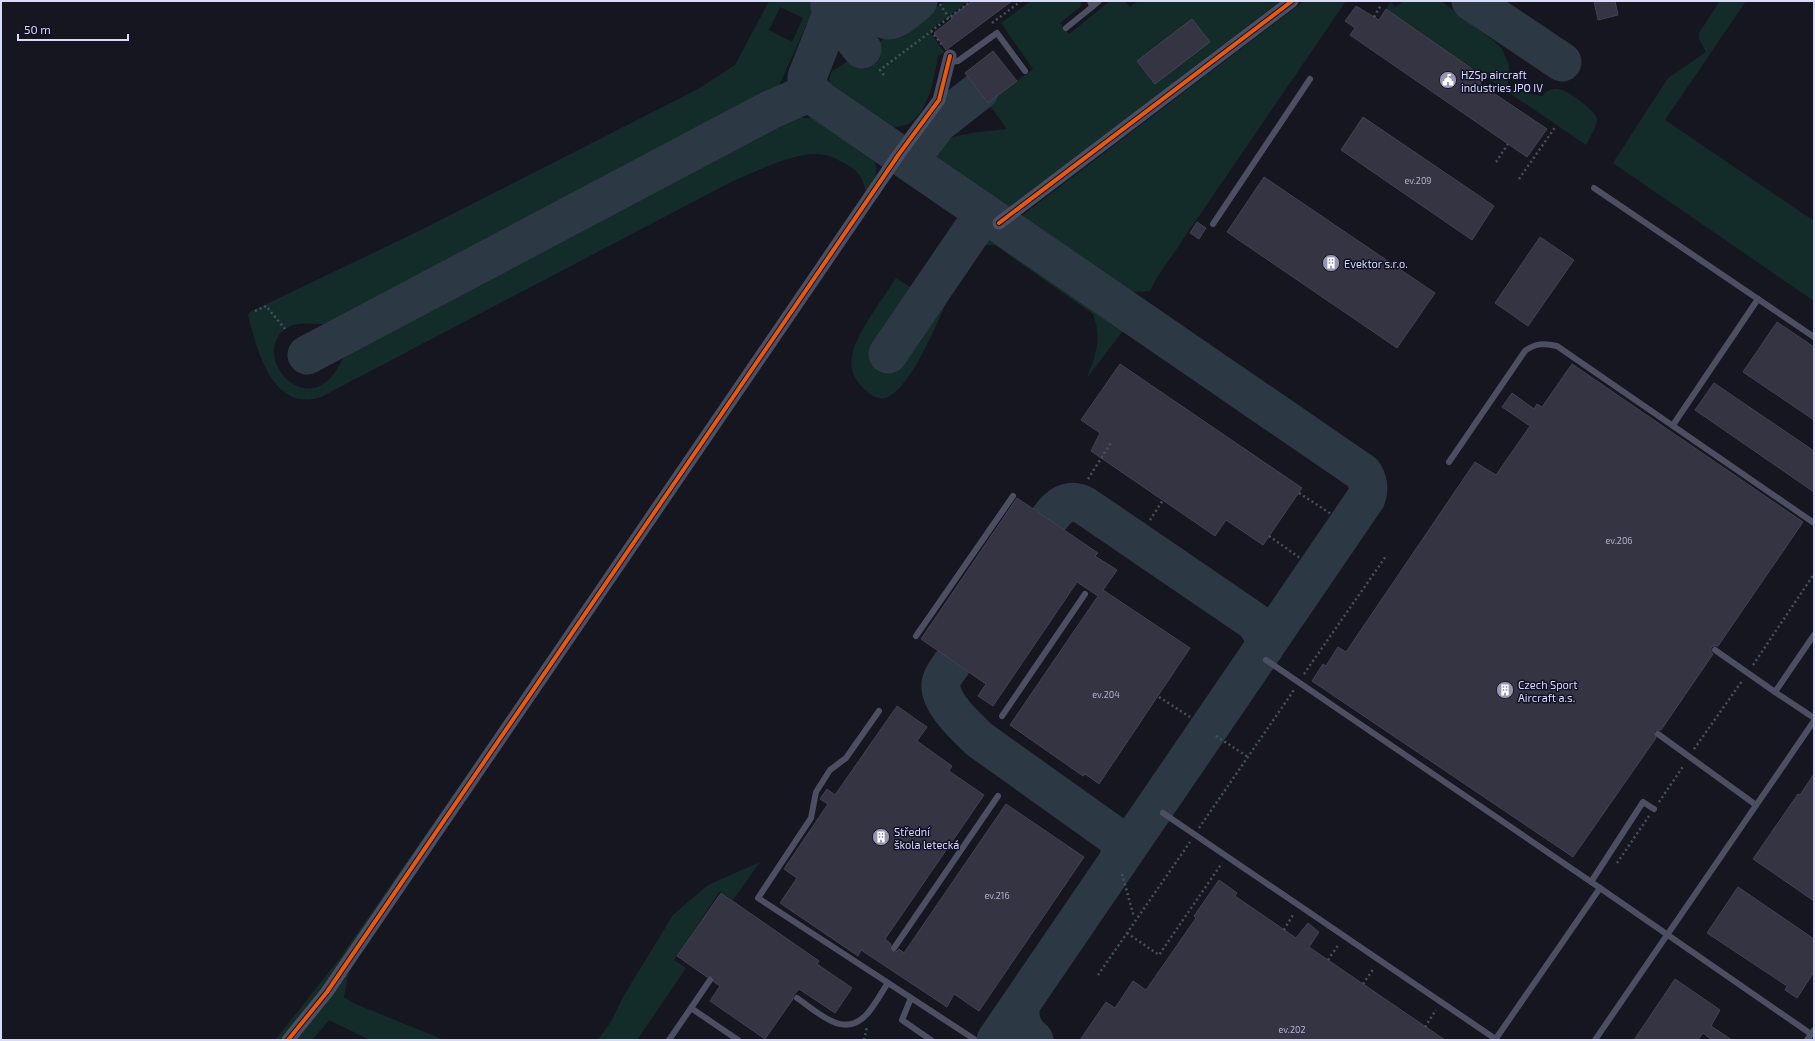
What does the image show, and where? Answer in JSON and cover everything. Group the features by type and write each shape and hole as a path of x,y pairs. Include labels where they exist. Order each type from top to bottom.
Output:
{"street":[{"path":"999,223 1292,1"},
{"path":"288,1040 332,985 899,154 934,108 942,91 949,59"}],"lane":[{"path":"1066,28 1091,4 1099,1"},
{"path":"949,59 958,61 997,33 1025,72"},
{"path":"1213,224 1310,79"},
{"path":"1594,188 1814,337"},
{"path":"1673,425 1758,299"},
{"path":"1449,462 1525,351 1531,346 1539,344 1557,346 1814,523"},
{"path":"916,636 1013,496"},
{"path":"1002,716 1085,594"},
{"path":"1775,692 1814,635"},
{"path":"1596,1040 1814,720 1715,650"},
{"path":"1266,660 1667,935 1813,1032 1807,1040"},
{"path":"879,711 846,758 830,770 816,792 811,818 758,898 974,1039"},
{"path":"1658,734 1756,805"},
{"path":"894,948 998,796"},
{"path":"1591,882 1643,802 1654,809"},
{"path":"1163,813 1496,1040 1600,888"},
{"path":"669,1040 710,980"},
{"path":"797,998 832,1022 843,1026 852,1024 867,1014 888,983"},
{"path":"911,998 902,1020 931,1040"},
{"path":"691,1008 738,1040"}],"path":[{"path":"884,75 880,70 971,1"},
{"path":"991,24 1021,1"},
{"path":"940,4 949,18"},
{"path":"1374,16 1381,5"},
{"path":"931,31 949,59"},
{"path":"1520,179 1556,126"},
{"path":"1496,162 1508,144"},
{"path":"255,311 266,306 286,330"},
{"path":"1088,479 1112,441"},
{"path":"1299,492 1330,514"},
{"path":"1150,520 1163,500"},
{"path":"1269,536 1300,558"},
{"path":"1098,975 1386,556"},
{"path":"1613,869 1748,673 1814,574"},
{"path":"1159,697 1190,717"},
{"path":"1216,736 1248,757"},
{"path":"1128,933 1159,955 1227,856"},
{"path":"1122,874 1134,917"},
{"path":"1284,930 1299,906"},
{"path":"1328,960 1344,936"},
{"path":"1363,984 1379,960"},
{"path":"1425,1027 1441,1002"},
{"path":"864,1040 867,1023"}],"green space":[{"path":"769,1 817,1 777,90 759,105 759,107 413,292 405,287 337,322 328,324 296,324 290,326 284,330 276,340 274,352 276,364 282,374 291,382 302,388 313,388 325,383 334,374 353,340 766,121 767,123 792,118 818,118 869,152 875,163 876,173 866,194 864,183 860,175 849,166 835,158 828,156 814,154 802,155 776,163 729,183 321,397 304,400 290,396 279,387 270,375 262,361 256,345 248,315 250,312 421,230 698,89 735,65","holes":["780,7 803,18 792,42 769,30"]},
{"path":"946,1 968,1 929,31 944,52 938,56 934,78 926,103 920,114 912,122 902,126 890,126 881,123 844,98 830,84 829,79 832,71"},
{"path":"1031,1 1082,1 1080,7 1060,23 1069,34 1110,1 1125,1 1130,7 1138,1 1280,1 1009,209 942,164 936,154 938,146 946,140 972,133 1007,129 988,103 1033,69 1001,23"},
{"path":"1304,1 1346,1 1156,279 1150,291 1128,292 1020,217"},
{"path":"1391,1 1395,7 1404,1 1441,1 1494,41 1502,49 1509,65 1507,89 1542,96 1549,90 1558,89 1580,101 1592,111 1597,119 1595,129 1586,145 1386,9"},
{"path":"1720,1 1746,1 1665,120 1814,221 1814,301 1613,163 1668,78 1706,52 1699,39 1699,33"},
{"path":"984,238 996,241 1125,328 1087,378 1097,346 1096,323 1093,314 996,246 984,246 979,248 971,256 960,270 932,336 904,383 894,393 885,398 879,398 870,394 858,383 853,373 851,363 854,348 870,317 896,278 921,294 880,350 888,354 893,359 966,253 977,241"},
{"path":"532,681 318,994 280,1040 275,1040 340,958"},
{"path":"760,862 733,900 720,891 674,960 686,968 637,1040 598,1040 612,1020 623,997 673,915 708,885"},
{"path":"349,970 344,997 353,1003 444,1040 370,1040 329,1020 312,1040 296,1040"}],"building":[{"path":"972,1 1012,1 946,50 934,33 952,19 951,17"},
{"path":"1594,1 1615,1 1618,15 1598,20"},
{"name":"HZSp aircraft industries JPO IV","path":"1356,6 1379,20 1386,9 1484,77 1480,84 1547,129 1527,157 1350,35 1355,28 1345,21"},
{"path":"1192,19 1210,42 1155,84 1137,61"},
{"path":"993,51 1017,81 988,103 965,73"},
{"path":"1363,117 1494,206 1472,240 1341,150"},
{"name":"Evektor s.r.o.","path":"1264,177 1435,293 1397,348 1227,232"},
{"path":"1197,222 1206,228 1199,239 1190,233"},
{"path":"1540,237 1574,260 1528,326 1495,303"},
{"path":"1777,322 1814,347 1814,420 1743,372"},
{"path":"1120,364 1302,488 1263,545 1226,520 1215,536 1091,451 1100,433 1081,420"},
{"path":"1572,364 1803,522 1718,646 1713,646 1711,648 1711,652 1713,654 1661,730 1654,732 1656,738 1573,857 1312,681 1323,664 1326,666 1338,647 1346,652 1475,462 1496,475 1530,426 1502,407 1512,393 1534,409 1537,404 1542,407"},
{"path":"1714,383 1814,451 1814,492 1695,410"},
{"path":"1017,498 1098,553 1095,556 1117,570 1103,590 1190,648 1099,784 1085,774 1083,776 1010,725 1098,596 1077,582 993,706 978,696 986,684 921,639"},
{"path":"897,706 927,727 917,741 952,766 949,771 984,795 885,939 891,944 891,951 896,952 899,949 904,953 1006,804 1084,857 979,1011 954,994 947,1007 861,950 858,956 780,903 797,878 784,869 828,804 820,799 827,789 835,795"},
{"path":"1814,774 1814,901 1753,859 1798,794 1800,795"},
{"path":"1219,880 1237,893 1235,896 1296,938 1308,923 1319,932 1309,947 1445,1040 1080,1040 1106,1002 1115,1008 1133,981 1146,990 1196,918 1194,916"},
{"path":"1738,887 1814,939 1814,972 1797,998 1785,990 1787,986 1707,933"},
{"path":"721,893 819,961 817,964 852,988 835,1013 799,989 765,1039 710,1001 720,986 714,982 713,977 707,977 677,956"},
{"path":"1675,979 1720,1010 1711,1026 1732,1040 1712,1040 1703,1033 1698,1040 1634,1040"}],"taxiway":[{"path":"830,1 830,7 833,12 862,49"},
{"path":"811,92 807,83 807,77 837,1"},
{"path":"870,1 881,15 888,20 902,14 918,1"},
{"path":"1471,1 1562,62"},
{"path":"909,161 937,124 979,91"},
{"path":"307,355 770,110 811,92 821,101 1363,473 1368,485 1366,498 996,1040"},
{"path":"888,354 984,213"},
{"path":"1049,519 1056,510 1064,504 1074,502 1085,506 1255,622 1263,634 1264,648"},
{"path":"953,662 944,675 941,683 941,690 944,698 955,714 980,740 1116,837 1121,844 1119,860"},
{"path":"1020,1005 1022,1025 1030,1037 1034,1040"}],"cycle path":[{"path":"999,223 1292,1"},
{"path":"288,1040 327,992 899,154 939,100 950,56"}],"place":[{"name":"HZSp aircraft industries JPO IV","path":"1448,80"},
{"name":"Evektor s.r.o.","path":"1331,263"},
{"name":"Czech Sport Aircraft a.s.","path":"1505,690"},
{"name":"Střední škola letecká","path":"881,837"}]}
